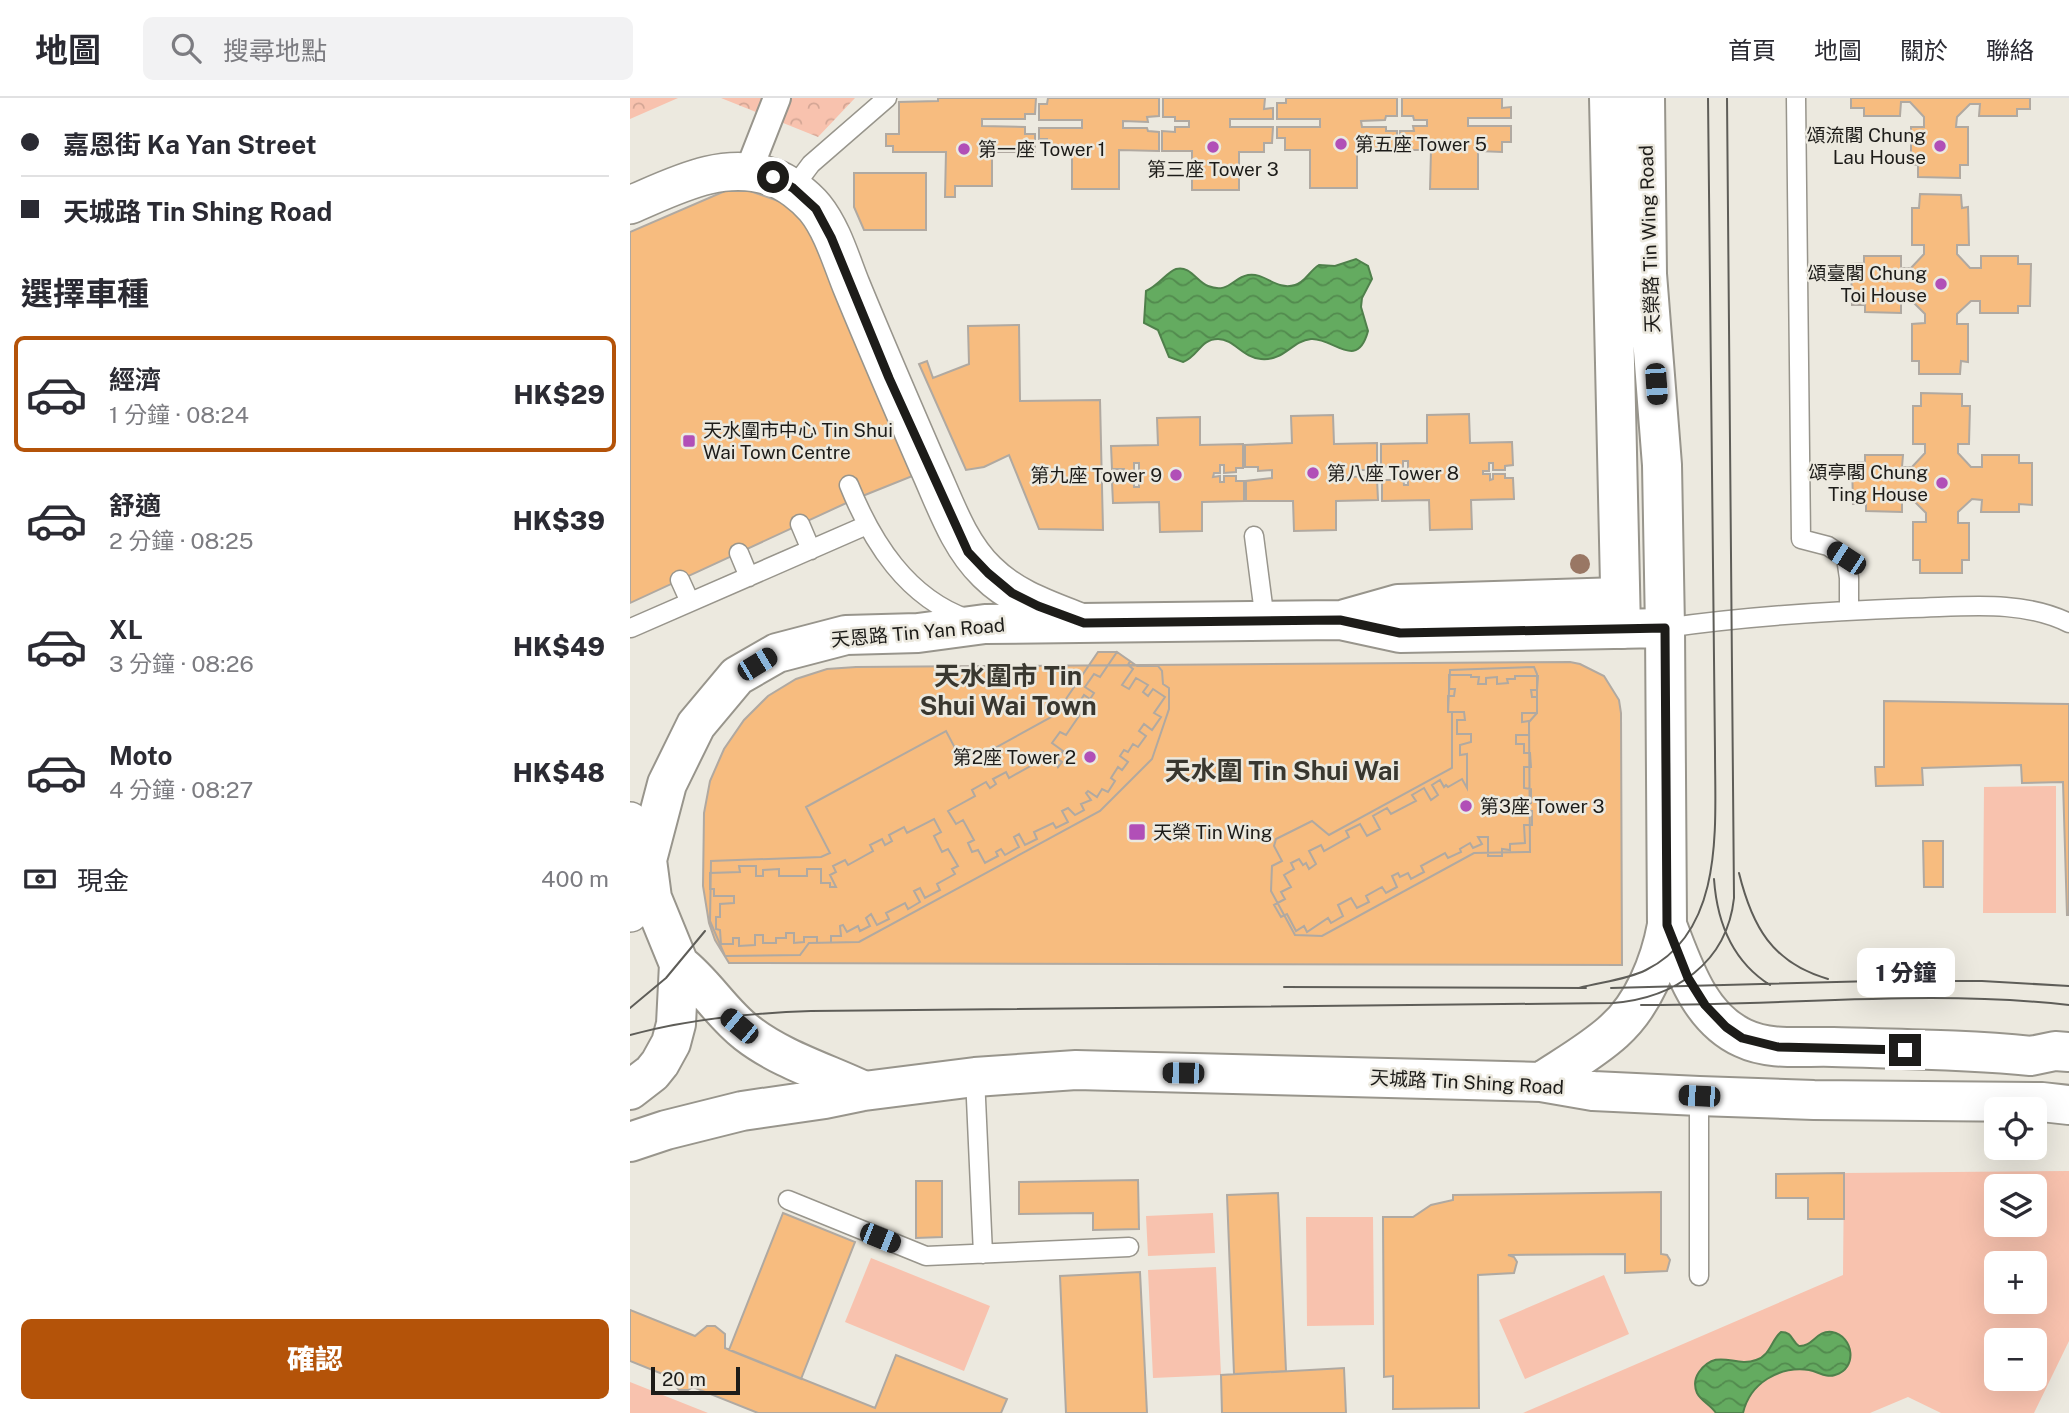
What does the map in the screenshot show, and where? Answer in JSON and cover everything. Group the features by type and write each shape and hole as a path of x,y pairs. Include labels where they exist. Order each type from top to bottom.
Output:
{"main road":[{"name":"天榮路 Tin Wing Road","path":"1609,98 1620,613"},
{"name":"天榮路 Tin Wing Road","path":"1541,1082 1616,1030 1636,1005 1658,963 1667,925 1662,465 1647,274 1645,98"},
{"name":"天恩路 Tin Yan Road","path":"647,865 667,784 696,725 737,676 777,653 825,639 846,635 918,633 985,624 1340,620 1400,633 1620,613 1665,628"},
{"path":"630,1090 652,1073 671,1043 676,1024 679,964 652,898 647,865"},
{"name":"天榮路 Tin Wing Road","path":"1667,925 1688,978 1705,1005 1726,1027 1742,1038 1778,1047 2031,1056"},
{"path":"679,964 696,977 728,1017 750,1035 786,1057 864,1091"},
{"path":"2031,1056 2055,1051 2069,1052"},
{"path":"2031,1056 2049,1068 2069,1072"},
{"name":"天城路 Tin Shing Road","path":"630,1142 743,1111 864,1091 975,1077 1076,1070 1541,1082 1593,1091 1699,1096 2042,1102 2069,1105"}],"street":[{"path":"748,172 776,98"},
{"path":"630,205 696,178 718,172 748,172 773,177 793,188 816,209 831,237 889,378 968,552 1012,593 1084,623"},
{"path":"630,821 647,865"},
{"name":"天恩路 Tin Yan Road","path":"630,913 647,865"}],"lane":[{"path":"793,188 811,164 887,98"},
{"path":"1797,98 1801,538 1828,546 1846,558 1849,610"},
{"path":"849,485 882,552 903,577 957,615 985,624"},
{"path":"800,524 811,550"},
{"path":"630,628 867,525"},
{"path":"1254,537 1265,621"},
{"path":"738,553 749,577"},
{"path":"680,580 690,602"},
{"path":"1665,628 1732,618 1849,610 1999,606 2052,614 2069,623"},
{"path":"975,1077 983,1254"},
{"path":"1699,1096 1699,1276"},
{"path":"788,1200 926,1256 1129,1247"}],"green space":[{"path":"630,98 678,98 630,119"},
{"path":"721,98 855,98 818,137"},
{"path":"2056,786 2056,913 1983,913 1984,787"},
{"path":"2069,1171 2069,1341 2047,1386 2047,1328 1984,1328 1984,1391 2045,1391 2034,1413 1941,1413 1908,1397 1870,1413 1523,1413 1843,1275 1844,1173"},
{"path":"1213,1213 1215,1253 1148,1256 1146,1216"},
{"path":"1306,1217 1373,1217 1374,1325 1307,1326"},
{"path":"871,1258 990,1306 964,1371 845,1322"},
{"path":"1216,1267 1221,1375 1153,1378 1148,1270"},
{"path":"1604,1275 1629,1334 1525,1379 1499,1320"},
{"path":"630,1382 708,1413 630,1413"}],"water":[{"path":"1356,259 1368,266 1372,279 1362,298 1361,307 1368,331 1358,349 1344,350 1311,339 1298,343 1276,357 1261,359 1218,339 1207,342 1183,362 1169,357 1158,330 1144,323 1146,291 1176,269 1185,269 1204,284 1215,288 1226,287 1248,275 1260,276 1276,284 1288,286 1302,281 1319,265 1335,266"},
{"path":"1781,1332 1790,1335 1799,1346 1804,1346 1822,1333 1832,1332 1839,1335 1849,1346 1850,1360 1842,1372 1832,1376 1798,1369 1777,1374 1759,1385 1752,1393 1743,1413 1716,1413 1699,1396 1695,1388 1696,1379 1706,1365 1720,1359 1748,1362 1761,1358"}],"building":[{"name":"第一座 Tower 1","path":"938,98 1036,98 1035,114 1025,114 1025,119 982,119 982,126 1025,127 1025,134 1035,134 1035,152 992,152 992,186 955,186 955,197 945,197 946,152 893,152 893,146 886,146 886,134 899,134 899,102 938,101"},
{"path":"1048,98 1159,98 1159,116 1147,117 1148,122 1123,121 1123,128 1147,128 1148,131 1159,132 1159,151 1119,150 1119,189 1072,189 1072,150 1047,151 1047,139 1039,139 1039,128 1082,128 1082,120 1039,120 1039,104 1047,104"},
{"name":"第三座 Tower 3","path":"1163,98 1265,98 1264,109 1273,108 1273,119 1230,119 1230,127 1273,127 1272,143 1264,143 1264,152 1239,152 1239,190 1192,190 1192,151 1162,151 1162,131 1175,132 1175,127 1189,127 1189,121 1175,121 1175,117 1163,117"},
{"name":"第五座 Tower 5","path":"1286,98 1397,98 1397,116 1386,116 1385,120 1361,121 1362,127 1386,127 1386,131 1397,131 1397,150 1357,150 1357,188 1310,188 1310,150 1285,150 1285,138 1277,138 1277,127 1320,127 1320,119 1277,119 1277,103 1286,103"},
{"path":"1402,98 1502,98 1502,108 1511,107 1511,118 1468,118 1468,126 1511,126 1511,142 1502,142 1502,152 1478,151 1478,189 1430,189 1431,150 1400,150 1400,131 1414,131 1413,126 1427,126 1427,120 1402,116"},
{"name":"頌流閣 Chung Lau House","path":"1851,98 2030,98 2030,109 2017,109 2017,116 1979,116 1980,104 1970,104 1957,117 1956,127 1968,127 1968,165 1960,165 1960,178 1918,177 1918,165 1911,164 1911,127 1924,127 1924,117 1910,102 1901,102 1900,116 1864,116 1864,108 1851,108"},
{"path":"854,173 926,173 926,230 864,230 854,207"},
{"path":"725,191 750,191 784,203 805,218 920,473 855,499 630,603 630,232"},
{"name":"頌臺閣 Chung Toi House","path":"1920,194 1961,195 1962,208 1968,207 1969,245 1957,245 1957,254 1970,268 1981,268 1981,256 2018,256 2018,264 2031,264 2030,306 2018,306 2018,313 1980,313 1980,301 1971,301 1957,314 1957,324 1968,324 1968,362 1961,361 1960,374 1919,374 1919,361 1912,361 1912,324 1925,323 1925,314 1910,299 1901,299 1901,313 1865,312 1865,305 1852,305 1851,264 1864,263 1864,256 1901,256 1901,268 1911,268 1924,254 1924,245 1912,245 1912,208 1919,208"},
{"path":"1019,325 1020,401 1100,400 1103,530 1039,529 1009,455 984,467 966,470 919,364 927,361 933,378 969,364 968,326"},
{"name":"頌亭閣 Chung Ting House","path":"1921,393 1962,394 1962,406 1970,406 1969,444 1958,444 1958,453 1971,467 1982,467 1982,455 2019,455 2019,463 2032,463 2032,505 2019,504 2019,512 1981,512 1982,500 1972,499 1958,512 1958,523 1969,523 1969,560 1962,560 1962,573 1920,573 1920,560 1913,560 1913,522 1926,522 1926,513 1911,498 1902,498 1902,512 1866,511 1866,504 1853,504 1852,463 1865,462 1865,455 1903,455 1902,467 1912,467 1925,453 1925,444 1913,444 1913,406 1921,406"},
{"path":"1469,414 1470,443 1512,442 1513,465 1505,466 1505,470 1493,470 1493,463 1489,463 1489,471 1483,471 1483,474 1490,474 1490,480 1493,479 1493,474 1505,474 1505,478 1513,478 1514,499 1471,500 1472,529 1430,530 1429,500 1382,501 1382,480 1394,480 1394,475 1403,475 1404,485 1408,485 1408,461 1403,461 1403,471 1394,472 1394,466 1381,467 1381,444 1427,443 1427,415"},
{"name":"第八座 Tower 8","path":"1333,415 1334,444 1377,443 1377,466 1369,466 1369,470 1353,470 1353,477 1369,476 1369,479 1377,479 1378,500 1336,501 1336,530 1294,531 1293,501 1246,501 1246,481 1272,478 1272,470 1258,471 1258,467 1245,467 1245,445 1292,443 1291,416"},
{"name":"第九座 Tower 9","path":"1200,417 1200,445 1243,444 1243,468 1224,473 1224,465 1220,465 1220,473 1214,473 1213,477 1220,476 1220,482 1224,482 1224,476 1236,476 1236,481 1244,481 1244,501 1202,502 1202,531 1160,532 1159,502 1113,503 1112,482 1124,482 1124,477 1134,477 1134,487 1139,487 1139,463 1134,463 1134,474 1124,474 1124,469 1112,469 1111,446 1158,445 1157,418"},
{"path":"1098,652 1117,652 1137,666 1158,666 1162,671 1163,684 1169,688 1169,709 1152,759 1100,811 859,942 809,943 800,955 725,956 710,921 711,861 821,857 830,853 806,807 946,731 964,765 1055,715"},
{"name":"第2座 Tower 2","path":"1117,652 1130,661 1128,665 1133,669 1122,685 1129,689 1136,678 1148,685 1143,692 1148,696 1153,689 1165,697 1154,713 1161,717 1152,730 1144,724 1139,731 1146,736 1138,747 1133,744 1128,752 1124,750 1120,756 1128,762 1122,770 1118,767 1111,778 1115,781 1108,792 1102,789 1097,797 1088,791 1086,793 1091,800 1081,804 1084,810 1075,815 1068,808 1062,811 1068,822 1056,828 1053,823 1034,832 1037,839 1025,845 1019,834 1014,837 1019,847 1005,855 1001,849 996,852 998,856 985,863 978,850 972,852 968,843 974,840 963,820 956,824 948,811 975,796 972,790 986,782 990,788 996,784 993,779 1006,772 1009,778 1034,764 1031,758 1043,752 1046,758 1052,754 1058,767 1062,762 1058,759 1063,751 1052,743 1060,732 1066,735 1081,713 1075,709 1084,695 1090,699 1094,693 1085,687 1094,674 1100,677"},
{"path":"1570,662 1604,676 1619,700 1622,965 729,963 715,940 709,923 703,886 704,813 710,781 724,749 744,720 768,696 796,679 827,669"},
{"name":"第3座 Tower 3","path":"1534,667 1537,674 1537,713 1529,722 1530,852 1474,853 1322,936 1295,935 1271,891 1272,866 1282,861 1274,846 1276,839 1312,821 1329,835 1452,768 1452,712 1448,712 1450,670"},
{"name":"第3座 Tower 3","path":"1449,675 1479,677 1478,684 1486,684 1486,678 1497,677 1497,684 1508,683 1507,679 1515,679 1515,676 1538,676 1537,690 1531,690 1532,697 1537,697 1537,713 1522,713 1522,722 1529,721 1529,735 1516,735 1516,744 1524,744 1524,753 1530,753 1531,767 1524,767 1524,788 1531,789 1531,803 1524,803 1524,811 1532,811 1532,825 1524,825 1525,843 1510,844 1510,850 1502,849 1502,856 1488,856 1488,837 1478,837 1482,844 1473,848 1470,843 1460,849 1461,852 1448,858 1445,853 1421,866 1424,872 1411,879 1408,873 1400,877 1398,873 1392,876 1397,887 1386,893 1382,887 1366,896 1369,902 1357,908 1351,898 1338,905 1343,916 1331,923 1328,918 1307,932 1304,926 1296,931 1287,914 1281,917 1274,905 1285,899 1281,892 1291,887 1284,875 1294,869 1291,863 1299,859 1303,865 1306,863 1309,869 1316,864 1309,851 1321,845 1324,851 1349,837 1346,831 1360,824 1367,836 1380,829 1373,816 1387,808 1391,814 1416,801 1412,795 1424,788 1431,800 1438,795 1432,785 1440,780 1444,787 1448,787 1462,779 1467,788 1467,754 1460,755 1460,745 1471,742 1471,734 1457,734 1457,720 1465,720 1464,712 1448,712 1448,696 1454,696 1455,689 1449,689"},
{"path":"1884,701 2069,704 2069,915 2063,782 2022,783 2021,765 1922,768 1923,785 1876,786 1875,767 1884,767"},
{"path":"934,819 941,832 934,836 942,852 948,849 958,866 952,869 955,874 937,884 940,890 925,898 920,888 914,891 920,902 908,909 905,903 886,913 889,919 877,925 871,914 866,918 870,926 860,931 858,926 847,932 843,925 840,926 841,936 831,936 831,943 817,943 817,937 804,937 804,942 794,943 794,933 786,933 786,938 776,938 776,943 763,943 763,935 755,935 755,945 739,946 739,938 733,938 733,944 721,944 720,930 716,929 716,917 720,917 720,904 734,903 734,896 714,896 714,889 710,889 710,873 740,872 739,866 756,866 756,876 763,876 763,870 779,869 779,876 807,876 807,869 821,869 821,883 830,883 830,887 836,887 830,875 836,872 833,866 845,860 848,865 873,851 870,845 882,839 885,845 892,841 889,835 904,827 907,833"},
{"path":"1923,841 1943,841 1943,887 1924,887"},
{"path":"1844,1173 1844,1219 1808,1219 1808,1198 1776,1198 1776,1174"},
{"path":"1138,1180 1139,1229 1093,1230 1093,1213 1019,1214 1019,1182"},
{"path":"916,1181 942,1181 942,1237 916,1238"},
{"path":"1661,1192 1661,1254 1667,1255 1670,1260 1667,1271 1625,1273 1625,1254 1508,1255 1514,1257 1517,1262 1514,1273 1478,1275 1479,1408 1393,1409 1393,1376 1384,1377 1383,1217 1413,1217 1431,1205 1453,1200 1453,1195"},
{"path":"1278,1193 1286,1371 1234,1374 1227,1195"},
{"path":"783,1213 855,1242 801,1379 729,1350"},
{"path":"1140,1272 1147,1413 1066,1413 1060,1276"},
{"path":"630,1310 695,1336 707,1326 715,1326 725,1334 725,1348 875,1408 896,1355 1007,1399 1001,1413 758,1413 693,1387 679,1390 675,1379 630,1361"},
{"path":"1344,1368 1346,1413 1222,1413 1221,1375"}],"tram line":[{"path":"1579,988 1622,979 1646,970 1672,952 1690,930 1703,903 1710,874 1714,843 1715,781 1708,98"},
{"path":"630,1035 720,1018 811,1011 1613,1003 1657,994 1694,973 1721,941 1734,898 1727,98"},
{"path":"1739,873 1751,910 1767,940 1792,963 1828,979"},
{"path":"1714,879 1719,910 1729,939 1746,964 1770,985"},
{"path":"630,1008 666,978 705,931"},
{"path":"1611,988 1875,981 1982,981 2069,986"},
{"path":"1284,987 1586,988"},
{"path":"1641,1005 1909,998 2016,1000 2069,1005"}],"place":[{"name":"第五座 Tower 5","path":"1341,144"},
{"name":"頌流閣 Chung Lau House","path":"1940,146"},
{"name":"第三座 Tower 3","path":"1213,147"},
{"name":"第一座 Tower 1","path":"964,149"},
{"name":"頌臺閣 Chung Toi House","path":"1941,284"},
{"name":"天水圍市中心 Tin Shui Wai Town Centre","path":"689,441"},
{"name":"第八座 Tower 8","path":"1313,473"},
{"name":"第九座 Tower 9","path":"1176,475"},
{"name":"頌亭閣 Chung Ting House","path":"1942,483"},
{"name":"第2座 Tower 2","path":"1090,757"},
{"name":"第3座 Tower 3","path":"1466,806"},
{"name":"天榮 Tin Wing","path":"1137,832"}],"district":[{"name":"天水圍市 Tin Shui Wai Town","path":"1008,691"},
{"name":"天水圍 Tin Shui Wai","path":"1282,771"}],"route":[{"path":"773,177 793,188 816,209 831,237 954,525 968,552 1012,593 1084,623 1340,620 1400,633 1665,628 1667,925 1688,978 1705,1005 1726,1027 1742,1038 1778,1047 1905,1050"}]}
